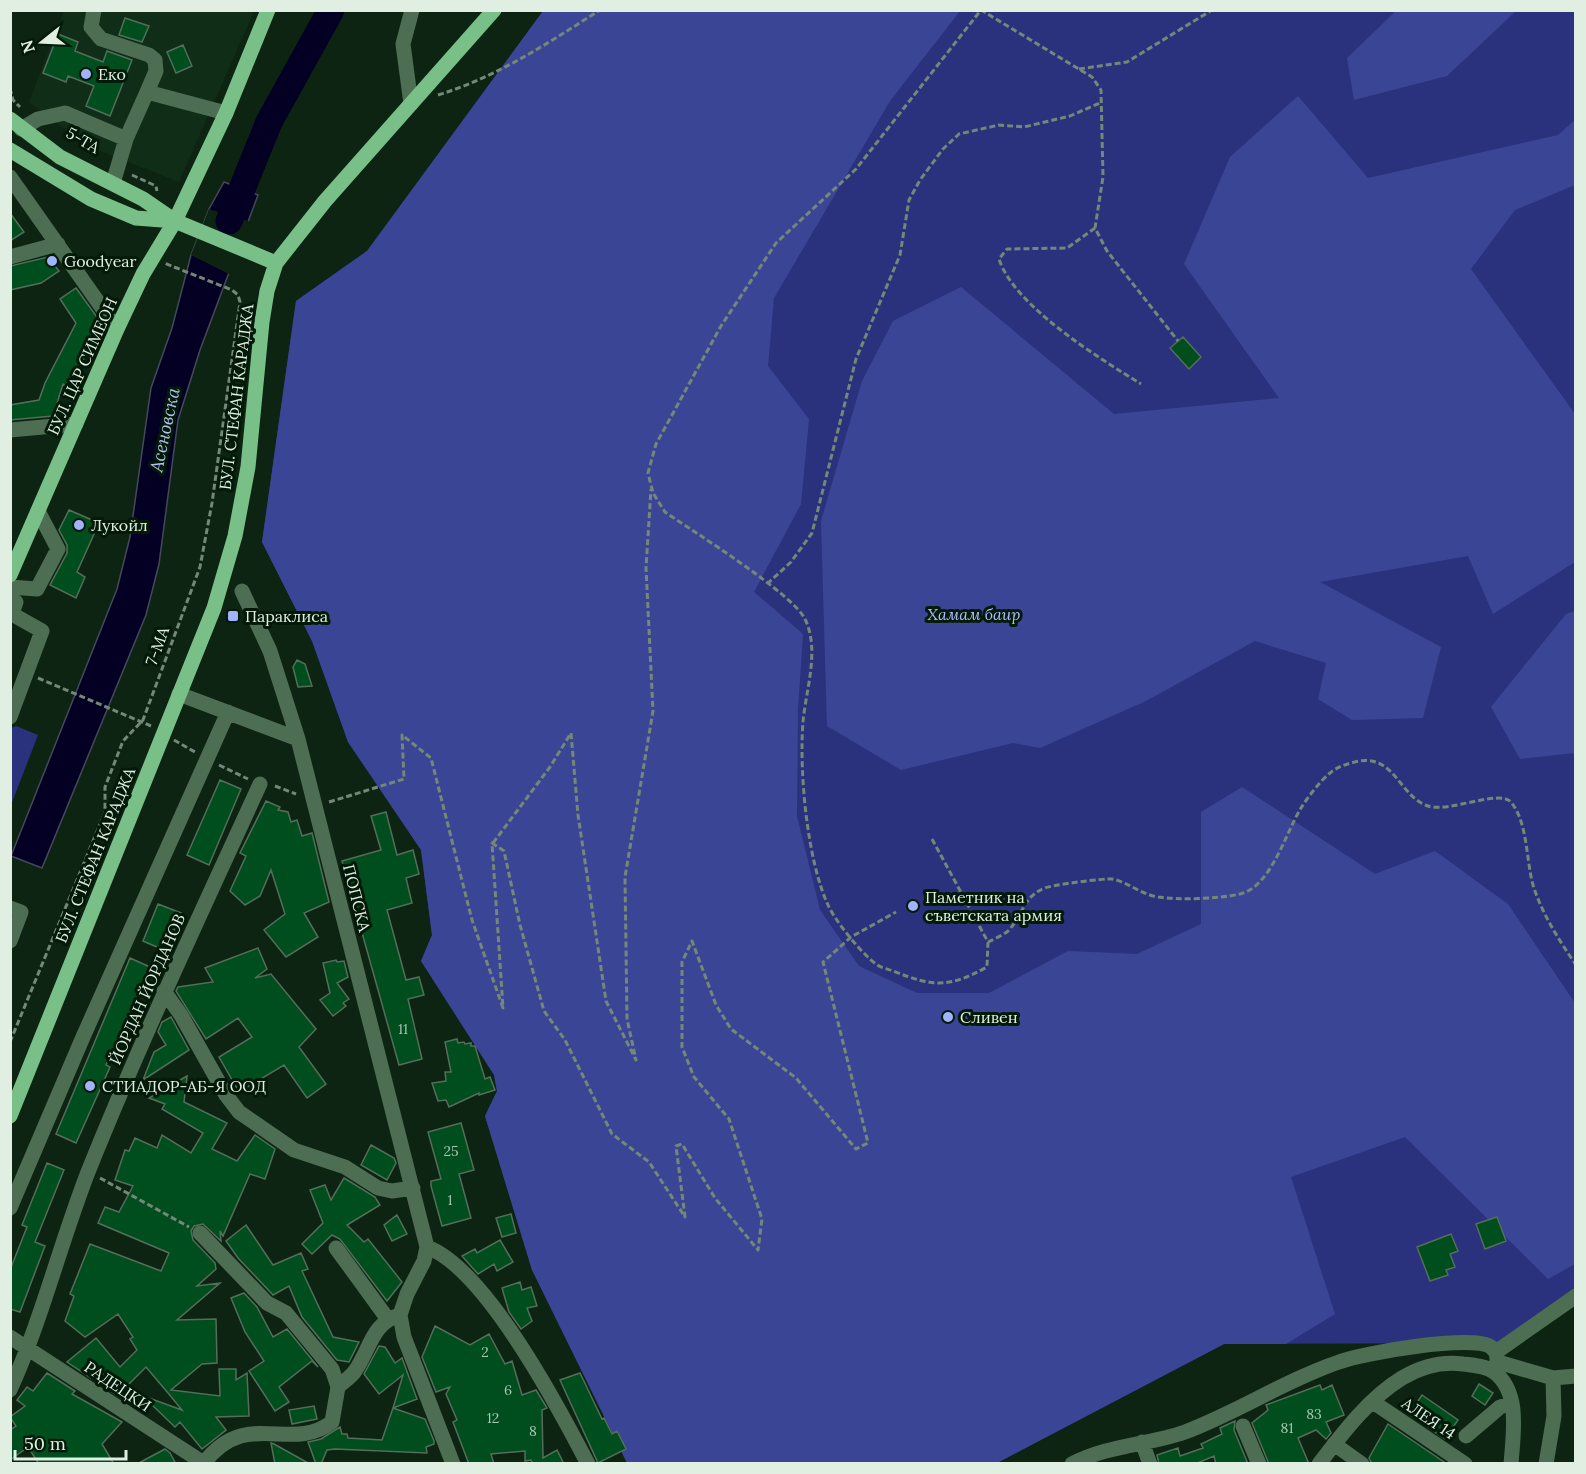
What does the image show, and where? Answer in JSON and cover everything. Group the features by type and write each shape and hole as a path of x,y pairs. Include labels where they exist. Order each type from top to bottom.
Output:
{"main road":[{"name":"БУЛ. ЦАР СИМЕОН","path":"10,575 117,329 143,274 175,221 226,113 268,10"},
{"name":"БУЛ. СТЕФАН КАРАДЖА","path":"10,1116 214,608 235,536 248,467 262,322 267,291 276,263 325,201 494,10"},
{"path":"22,123 60,157 115,177 175,221 276,263"},
{"path":"10,150 51,177 91,199 136,218 175,221"}],"street":[{"path":"94,10 91,27 96,36 149,55 155,60 156,71 126,139 115,177"},
{"path":"411,104 403,45 412,10"},
{"path":"147,92 226,113"},
{"path":"22,123 65,113 126,139"},
{"path":"10,177 117,329"},
{"path":"10,257 58,244"},
{"path":"10,430 76,424"},
{"path":"10,587 37,589 57,549 38,511"},
{"name":"ПОПСКА","path":"242,591 270,651 298,740 427,1247"},
{"path":"10,599 16,602 12,614 42,631 28,674 10,717"},
{"path":"179,694 298,740"},
{"path":"10,1208 87,1027 228,712"},
{"name":"ЙОРДАН ЙОРДАНОВ","path":"10,1390 29,1348 88,1171 164,991 260,784"},
{"path":"10,908 21,912 10,941"},
{"path":"164,991 226,1095 239,1112 294,1150 345,1167 378,1188 392,1191 413,1188"},
{"path":"200,1233 267,1304 286,1312 332,1369 338,1387 332,1422 321,1430 292,1435 284,1433 232,1437 217,1446 205,1463"},
{"path":"338,1387 355,1371 371,1338 393,1316 424,1261 427,1247 446,1257 480,1292 536,1366 588,1464"},
{"path":"336,1248 393,1316 404,1337 453,1464"},
{"path":"1496,1362 1575,1296"},
{"name":"РАДЕЦКИ","path":"10,1337 29,1348 183,1458 205,1463"},
{"path":"1072,1464 1204,1425 1306,1374 1342,1360 1443,1342 1476,1342 1490,1346 1512,1402 1514,1431 1510,1464"},
{"path":"1319,1464 1334,1444 1373,1402 1401,1378 1424,1367 1445,1362 1476,1366 1496,1362 1553,1378 1575,1377"},
{"path":"1546,1464 1554,1416 1553,1378"},
{"name":"АЛЕЯ 14","path":"1373,1402 1465,1464"},
{"path":"1467,1436 1500,1407 1512,1402"},
{"path":"1243,1426 1259,1464"},
{"path":"1142,1442 1150,1464"},
{"path":"1334,1444 1362,1464"}],"path":[{"path":"411,104 457,89 530,55 600,10"},
{"path":"932,838 988,942 987,967 962,981 925,984 877,965 851,937 828,906 811,848 803,758 803,724 813,644 804,618 767,584 665,512 651,485 648,473 656,444 670,415 721,326 776,243 856,169 981,10 1092,77 1101,90 1103,177 1095,228 1107,251 1178,341"},
{"path":"1079,69 1126,62 1212,10"},
{"path":"10,88 22,123"},
{"path":"767,584 790,562 812,533 856,359 900,255 909,200 937,157 959,134 999,125 1024,127 1047,122 1070,116 1102,102"},
{"path":"115,177 156,186 158,193"},
{"path":"1095,228 1067,248 1007,249 999,259 1005,276 1071,340 1141,384"},
{"name":"7-МА","path":"10,1042 105,812 105,787 123,741 143,720 200,567 241,313 238,295 181,271"},
{"path":"260,784 292,791 316,806 404,779 402,735 431,758 472,920 503,1008 492,843 550,767 571,733 578,815 606,1001 636,1060 627,1019 625,877 653,711 646,568 651,485"},
{"path":"28,674 143,720"},
{"path":"988,942 1007,932 1032,894 1047,886 1110,879 1139,893 1186,897 1240,894 1252,889 1264,876 1302,807 1330,774 1344,765 1364,760 1378,762 1428,807 1443,808 1500,797 1509,800 1518,814 1534,886 1554,934 1575,965"},
{"path":"492,843 504,851 520,925 544,1011 565,1040 612,1134 649,1162 685,1217 676,1146 682,1144 715,1198 758,1250 762,1220 729,1119 694,1077 682,1047 682,962 692,940 716,1005 731,1029 796,1078 856,1149 868,1143 823,962 851,937 896,912"},
{"path":"88,1171 200,1233"}],"shaded area":[{"path":"64,11 254,11 179,182 88,146 29,102"}],"green space":[{"name":"Хамам баир","path":"543,11 1575,11 1575,1289 1509,1343 1224,1344 997,1463 627,1463 532,1270 485,1116 497,1091 494,1075 421,961 432,935 421,850 348,742 312,641 262,542 296,301 367,251"},
{"path":"543,11 960,11 890,101 774,298 768,366 809,419 801,504 754,592 803,634 798,709 797,816 820,910 859,966 917,993 989,993 1068,951 1137,954 1201,924 1201,812 1242,787 1375,874 1435,851 1508,904 1575,1003 1575,1264 1548,1279 1405,1137 1291,1177 1335,1314 1286,1344 1224,1344 997,1463 627,1463 532,1270 485,1116 497,1091 494,1075 421,961 432,935 421,850 348,742 312,641 262,542 296,301 367,251"},
{"path":"1396,11 1516,11 1447,76 1354,100 1347,58"},
{"path":"1298,96 1368,178 1558,135 1575,120 1575,185 1515,210 1471,269 1575,414 1575,562 1493,614 1468,556 1320,582 1441,647 1423,718 1352,720 1318,699 1326,663 1255,641 1146,701 1040,748 1013,743 901,770 827,726 821,521 862,381 893,321 961,287 1114,414 1279,398 1184,264 1230,157"},
{"path":"1575,611 1575,753 1520,759 1491,707 1566,614"},
{"path":"16,726 38,735 11,805 11,728"}],"water":[{"path":"224,182 258,195 200,350 178,420 159,564 146,615 42,868 11,856 117,589 130,537 151,388 172,328 191,255 209,209"}],"pier":[{"path":"209,209 251,222 231,275 191,255"}],"building":[{"path":"125,18 149,26 142,42 119,35"},
{"name":"Еко","path":"58,34 78,42 75,51 103,62 107,51 132,60 110,116 86,106 94,86 68,76 66,82 43,73"},
{"path":"183,45 192,66 176,73 167,52"},
{"path":"10,213 24,232 10,241"},
{"path":"48,257 59,271 41,283 10,290 10,266"},
{"path":"76,288 102,324 69,387 63,384 53,416 10,420 10,405 39,400 45,383 76,323 60,299"},
{"path":"1183,337 1201,357 1189,369 1170,348"},
{"path":"69,510 99,523 77,572 85,577 76,598 50,585 67,553 67,545 59,530"},
{"path":"297,660 305,664 312,686 298,687 293,667"},
{"path":"220,780 241,789 209,865 187,855"},
{"path":"266,801 280,807 278,810 288,812 291,822 297,820 302,836 312,833 329,902 304,913 318,937 286,957 264,930 285,914 271,870 260,896 245,905 230,891 246,856 240,853"},
{"path":"386,812 397,855 413,850 419,874 406,878 412,903 387,910 406,980 419,977 424,995 408,999 422,1059 399,1065 342,861 381,850 371,816"},
{"path":"158,904 181,913 166,951 143,941"},
{"path":"258,948 267,969 255,978 271,974 316,1029 299,1047 326,1084 307,1098 284,1065 239,1092 219,1057 252,1037 238,1018 206,1039 176,991 178,987 213,982 205,968"},
{"path":"130,958 150,967 106,1065 110,1067 76,1143 56,1134"},
{"path":"336,960 337,962 344,961 348,977 337,983 349,999 343,1003 346,1006 333,1016 320,1000 330,993 323,963"},
{"path":"171,1017 189,1050 143,1080 154,1052 166,1045 158,1032 162,1022"},
{"path":"457,1039 458,1043 471,1043 471,1046 475,1046 485,1079 490,1077 495,1090 479,1095 479,1093 449,1107 446,1100 438,1101 432,1083 446,1081 445,1072 451,1072 445,1042"},
{"path":"187,1076 184,1102 227,1123 212,1149 237,1161 255,1135 275,1149 265,1179 250,1174 223,1236 220,1231 221,1241 203,1224 194,1226 191,1231 193,1240 215,1263 216,1269 197,1286 220,1283 177,1320 216,1319 217,1363 202,1364 171,1390 220,1396 219,1369 236,1369 236,1380 247,1373 249,1416 216,1417 226,1430 202,1449 180,1422 175,1427 149,1402 146,1410 136,1407 112,1392 113,1383 100,1370 91,1378 67,1362 96,1338 120,1367 137,1350 130,1339 133,1337 118,1314 85,1337 65,1321 74,1296 70,1294 90,1244 161,1271 169,1253 98,1223 105,1207 119,1212 133,1186 115,1180 125,1150 129,1151 135,1138 157,1148 162,1135 191,1153 203,1133 162,1109 165,1104 149,1098","holes":["146,1367 182,1410 124,1389"]},
{"path":"461,1123 474,1170 459,1174 471,1218 442,1226 431,1186 431,1181 441,1179 428,1132"},
{"path":"371,1145 394,1158 396,1163 387,1180 361,1165"},
{"path":"47,1163 64,1170 35,1242 45,1246 20,1312 10,1309 10,1270 27,1227 22,1225"},
{"path":"344,1178 375,1197 380,1205 347,1225 364,1242 368,1239 402,1282 387,1301 340,1239 332,1235 312,1254 302,1244 323,1223 310,1190 325,1185 331,1200"},
{"path":"511,1214 516,1233 502,1237 496,1218"},
{"path":"397,1215 407,1234 392,1241 384,1225"},
{"path":"1497,1217 1506,1241 1485,1249 1476,1224"},
{"path":"246,1225 273,1265 301,1253 308,1269 302,1271 333,1337 359,1342 349,1362 337,1360 302,1317 289,1286 273,1295 238,1258 226,1241"},
{"path":"1451,1234 1458,1251 1450,1254 1455,1267 1446,1270 1448,1275 1430,1281 1417,1247"},
{"path":"500,1240 513,1262 497,1271 494,1264 478,1274 462,1256 475,1249 477,1253"},
{"path":"520,1282 522,1290 531,1287 537,1306 527,1308 532,1321 521,1329 509,1312 502,1288"},
{"path":"244,1293 257,1307 273,1337 287,1329 318,1367 312,1361 279,1387 289,1402 275,1411 249,1371 264,1361 245,1332 231,1298"},
{"path":"435,1326 470,1345 489,1334 505,1364 512,1361 522,1395 536,1390 547,1408 542,1410 543,1458 557,1450 564,1464 533,1464 531,1460 525,1461 525,1451 491,1454 494,1464 469,1464 453,1422 457,1420 446,1394 450,1387 436,1392 422,1357"},
{"path":"379,1346 385,1347 395,1363 402,1358 417,1399 393,1408 403,1375 379,1394 364,1374"},
{"path":"47,1373 75,1391 72,1394 122,1422 102,1444 114,1464 39,1464 28,1447 10,1460 10,1430 16,1426 10,1417 25,1406 17,1400 27,1387 33,1391"},
{"path":"580,1373 602,1419 604,1418 612,1434 617,1431 626,1449 598,1463 560,1380"},
{"path":"1479,1384 1493,1393 1485,1405 1472,1396"},
{"path":"1320,1385 1322,1390 1332,1385 1344,1415 1326,1422 1331,1433 1326,1439 1316,1430 1298,1438 1309,1464 1269,1464 1252,1423 1268,1410 1266,1405"},
{"path":"1422,1395 1458,1420 1445,1439 1409,1414"},
{"path":"314,1406 317,1419 292,1424 289,1410"},
{"path":"393,1408 425,1419 434,1441 434,1444 426,1447 427,1453 335,1449 327,1450 321,1464 316,1464 308,1442 321,1439 340,1427 342,1434 347,1434 348,1438 382,1440"},
{"path":"1235,1421 1234,1430 1248,1464 1216,1464 1214,1456 1195,1464 1159,1464 1157,1455 1178,1448 1180,1456 1203,1448 1201,1444 1222,1434 1220,1428"},
{"path":"1388,1424 1447,1464 1372,1464 1369,1458"},
{"path":"271,1443 274,1444 310,1464 275,1464"},
{"path":"165,1449 176,1464 137,1464"}],"waterway":[{"name":"Асеновска","path":"229,221 269,122 331,10"}],"place":[{"name":"Еко","path":"86,74"},
{"name":"Goodyear","path":"52,261"},
{"name":"Лукойл","path":"79,525"},
{"name":"Параклиса","path":"233,616"},
{"name":"Паметник на съветската армия","path":"913,906"},
{"name":"Сливен","path":"948,1017"},
{"name":"СТИАДОР-АБ-Я ООД","path":"90,1086"}]}
